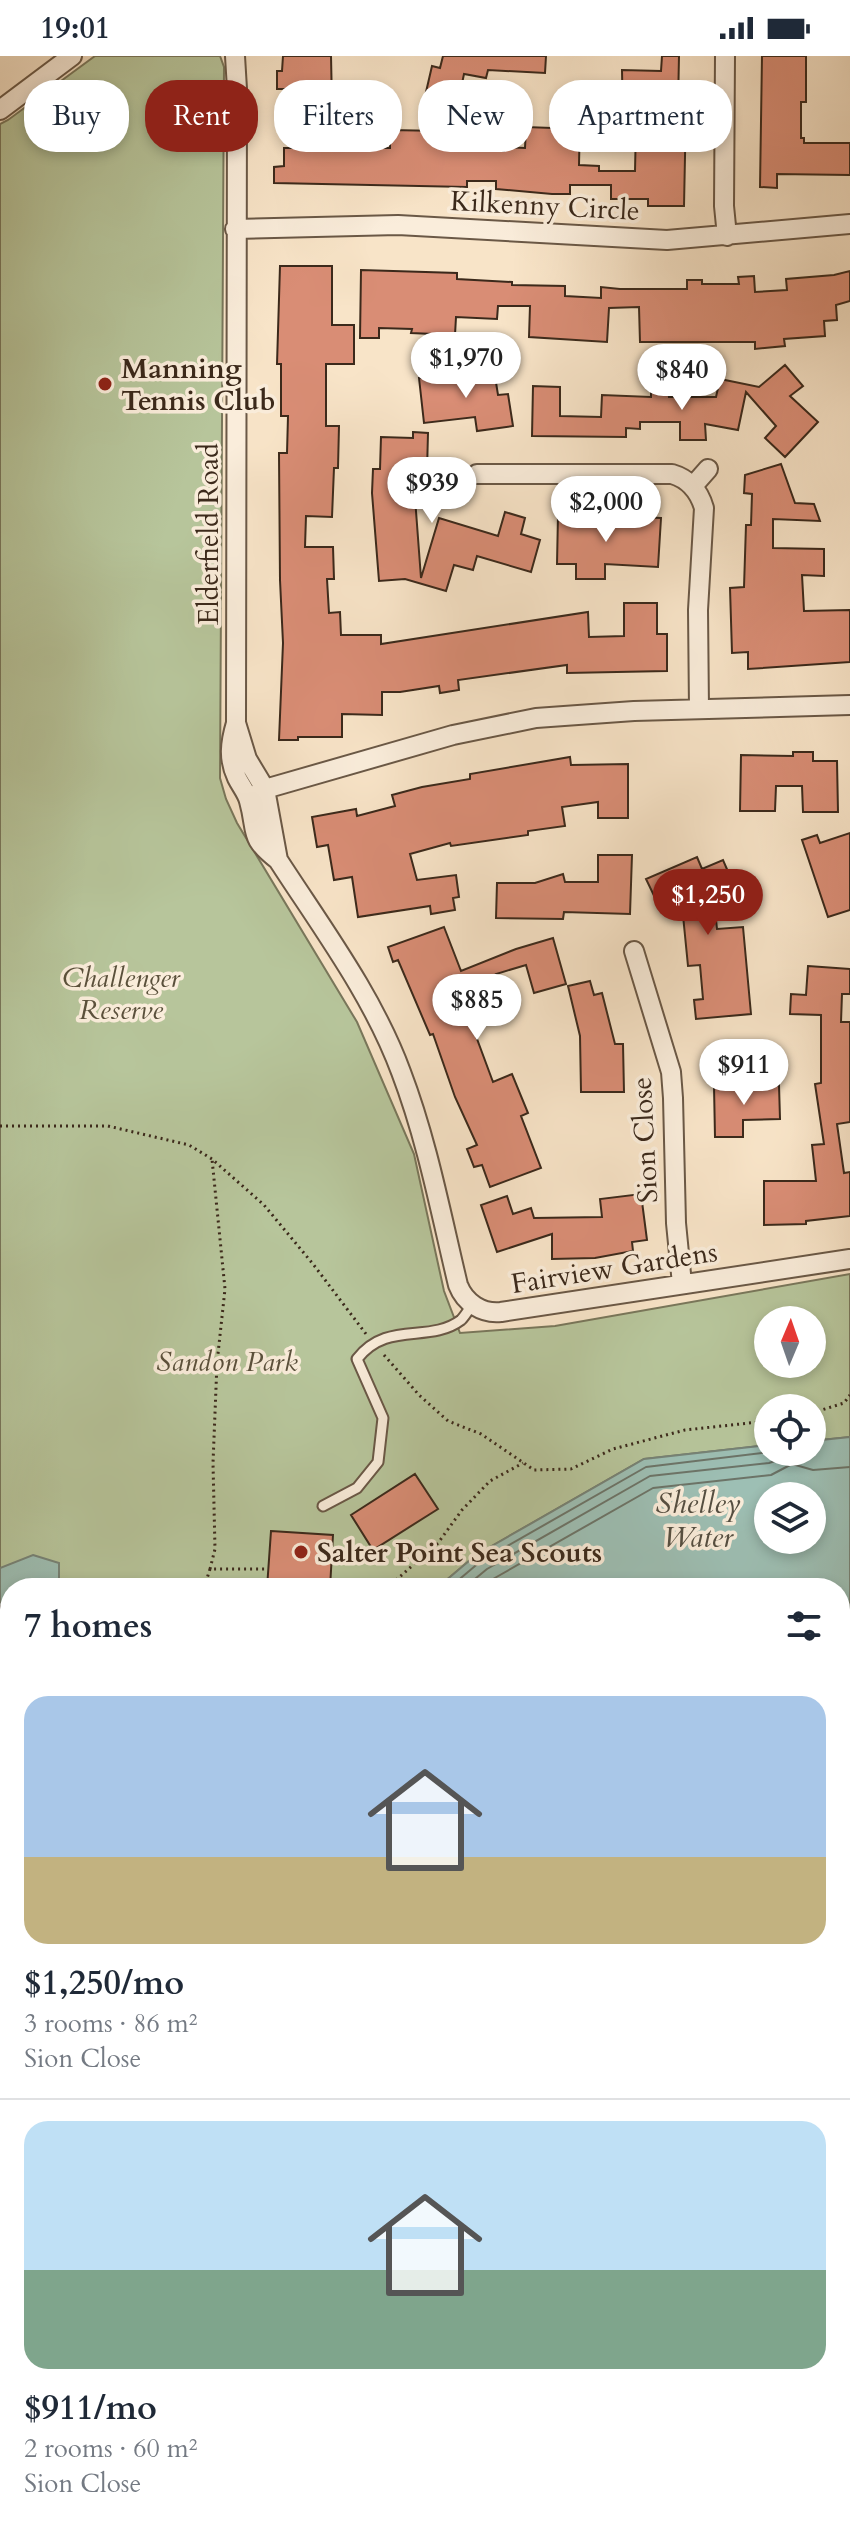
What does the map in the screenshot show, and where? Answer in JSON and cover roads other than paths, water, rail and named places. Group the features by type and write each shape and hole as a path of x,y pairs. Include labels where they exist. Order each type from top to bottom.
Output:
{"street":[{"path":"0,110 72,56"},
{"name":"Elderfield Road","path":"235,56 236,723 229,747 236,776 257,793 257,839 261,847 278,860 376,1015 401,1071 419,1127 458,1285 472,1305"},
{"path":"725,56 724,206 727,236"},
{"name":"Kilkenny Circle","path":"235,229 398,225 633,239 727,236 850,224"},
{"path":"693,486 708,469"},
{"path":"477,474 672,474 693,486 704,508 698,610 699,709"},
{"path":"257,793 414,745 494,726 581,713 850,705"},
{"name":"Sion Close","path":"634,951 671,1072 676,1223 682,1284"},
{"name":"Fairview Gardens","path":"472,1305 486,1312 497,1313 850,1259"}],"lane":[{"name":"Fairview Gardens","path":"323,1506 357,1488 378,1462 383,1418 357,1359 373,1343 387,1337 461,1320 472,1305"}],"water":[{"name":"Shelley Water","path":"850,1437 850,1578 449,1578 476,1555 644,1459 754,1447 754,1466 826,1466 826,1440"},
{"path":"33,1555 59,1563 59,1578 0,1578 0,1568"}],"place":[{"name":"Manning Tennis Club","path":"105,384"},
{"name":"Salter Point Sea Scouts","path":"301,1552"}],"park label":[{"name":"Challenger Reserve","path":"121,993"},
{"name":"Sandon Park","path":"227,1361"}]}
